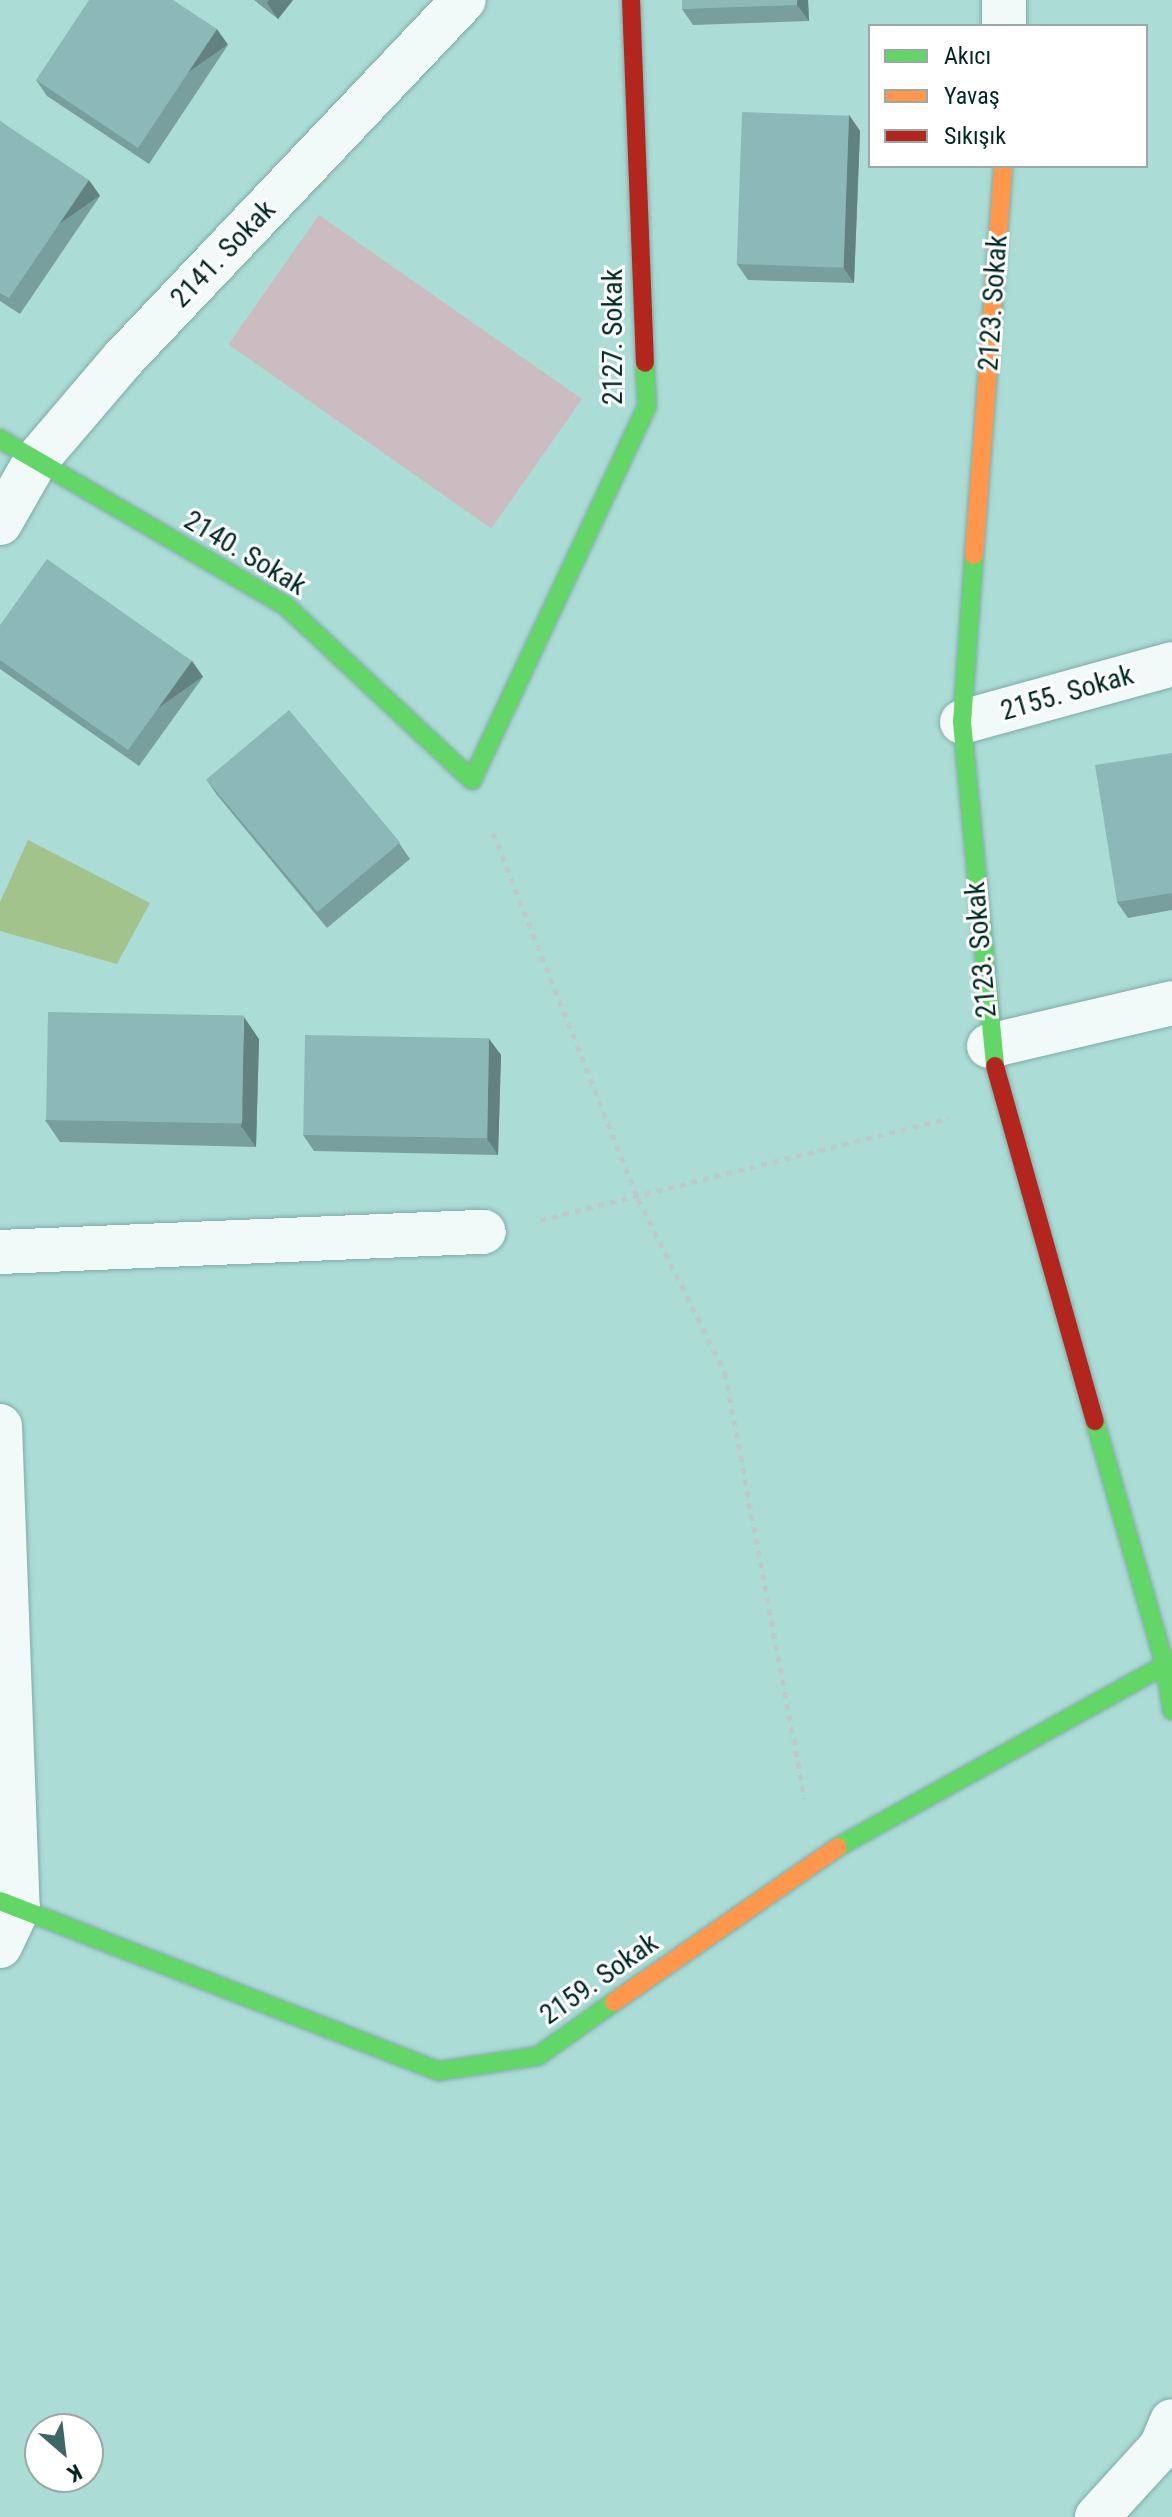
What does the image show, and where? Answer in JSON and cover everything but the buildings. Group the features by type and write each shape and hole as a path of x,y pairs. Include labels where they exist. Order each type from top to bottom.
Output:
{"street":[{"name":"2141. Sokak","path":"0,523 17,450 123,359 464,0"},
{"name":"2127. Sokak","path":"472,780 647,406 631,0"},
{"path":"1004,0 1004,24"},
{"name":"2123. Sokak","path":"1003,168 962,722 989,1046 1158,1587 1172,1710"},
{"name":"2140. Sokak","path":"17,450 286,606 472,780"},
{"name":"2155. Sokak","path":"962,722 1172,664"},
{"path":"989,1046 1172,1003"},
{"path":"0,1252 484,1232"},
{"path":"0,1426 6,1919"},
{"name":"2159. Sokak","path":"6,1919 439,2071 538,2056 816,1859 1165,1665"},
{"path":"1097,2517 1161,2447 1172,2421"}],"path":[{"path":"472,780 638,1199 725,1373 816,1859"},
{"path":"484,1232 638,1199 1005,1104"}],"shaded area":[{"path":"319,215 582,399 491,529 228,344"},
{"path":"28,840 150,903 117,964 0,931 0,902"}],"traffic: fast":[{"path":"0,439 286,606 472,780 647,406 645,363"},
{"path":"974,555 962,722 995,1066"},
{"path":"1095,1421 1165,1665 1172,1710"},
{"path":"838,1847 1165,1665"},
{"path":"0,1901 439,2071 538,2056 614,2002"}],"traffic: slow":[{"path":"974,555 1003,168"},
{"path":"614,2002 838,1847"}],"traffic: jam":[{"path":"631,0 645,363"},
{"path":"995,1066 1095,1421"}]}
